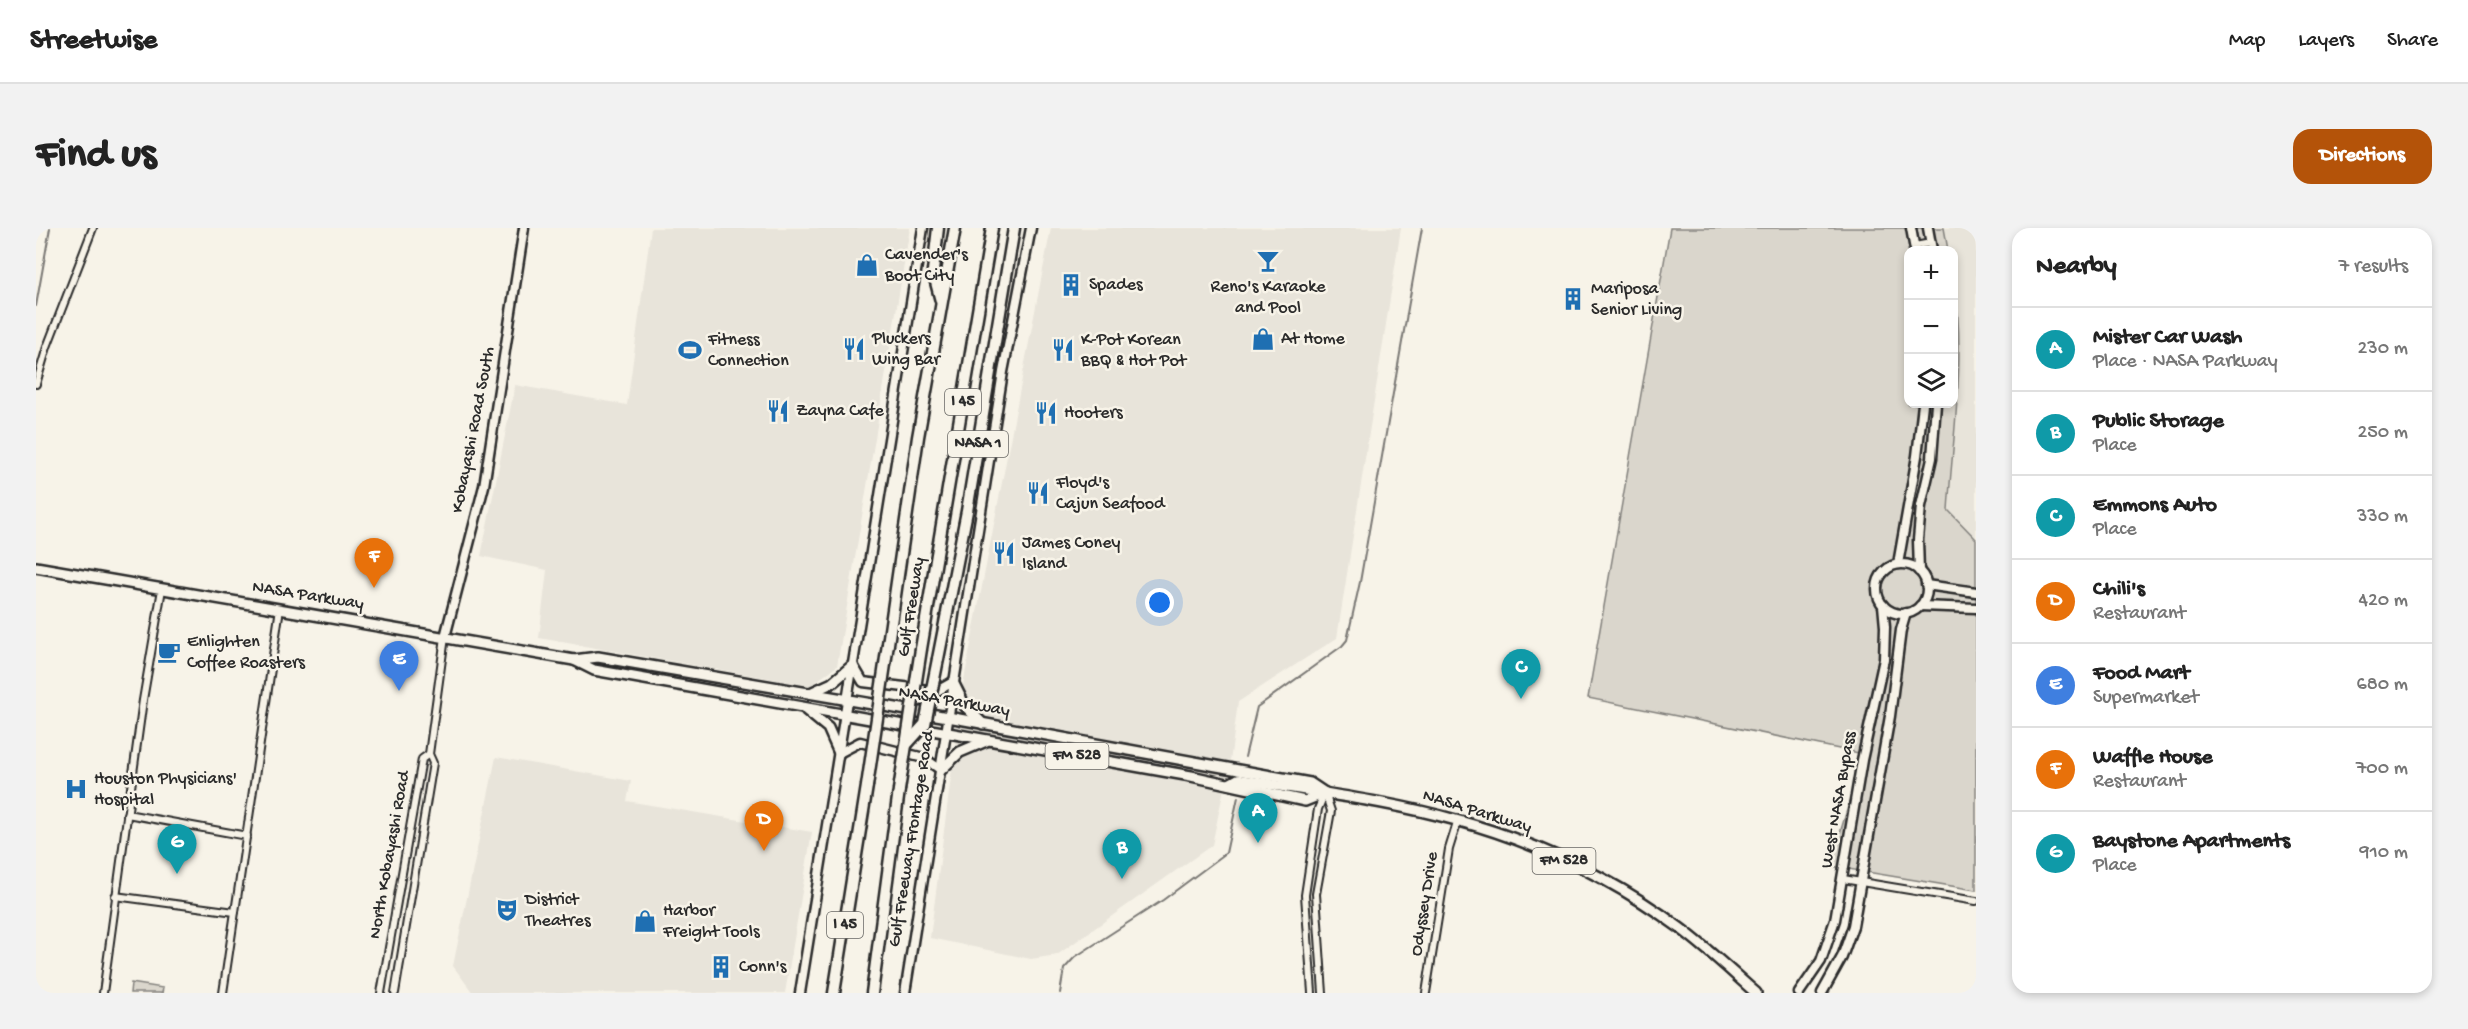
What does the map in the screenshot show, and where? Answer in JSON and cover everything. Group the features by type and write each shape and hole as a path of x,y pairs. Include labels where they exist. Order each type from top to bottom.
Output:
{"highway":[{"path":"938,228 933,271 942,306"},
{"name":"Gulf Freeway","path":"834,993 918,437 955,228"},
{"name":"Gulf Freeway","path":"872,993 899,790 921,649 992,228"},
{"name":"NASA 1","path":"907,744 925,724 967,511 1014,228"}],"main road":[{"name":"NASA Parkway","path":"36,567 574,660 594,670 1229,784 1305,801 1325,793"},
{"name":"NASA Parkway","path":"574,660 598,657 1194,761 1310,783 1325,793 1458,820 1534,847 1630,895 1692,937 1756,993"},
{"path":"809,693 832,683 852,665"},
{"path":"953,682 965,706 983,724"},
{"path":"804,709 828,728 839,753"},
{"path":"941,770 960,752 988,740"},
{"path":"1191,777 1194,761"}],"street":[{"path":"36,384 47,347 93,228"},
{"name":"Kobayashi Road South","path":"445,637 486,474 524,228"},
{"path":"800,993 923,228"},
{"name":"Gulf Freeway Frontage Road","path":"905,993 1003,372 1031,228"},
{"path":"1911,228 1915,246"},
{"path":"1928,228 1932,246"},
{"path":"1919,571 1913,567 1898,564 1917,456 1923,408"},
{"path":"1920,606 1927,593 1919,571 1918,540 1921,506 1932,458 1936,408"},
{"name":"West NASA Bypass","path":"1799,993 1821,962 1830,939 1843,879 1862,760 1884,659 1883,605 1877,589 1879,580 1889,568 1898,564"},
{"path":"1926,585 1976,592"},
{"path":"103,993 115,896 162,589"},
{"path":"1883,605 1890,610 1906,613 1920,606 1976,608"},
{"path":"222,993 280,608"},
{"name":"West NASA Bypass","path":"1822,993 1836,970 1848,941 1861,882 1890,716 1901,630 1906,613"},
{"name":"North Kobayashi Road","path":"395,993 433,763 429,754 445,637"},
{"path":"852,665 863,682 937,691 953,682"},
{"path":"839,753 860,742 924,758 941,770"},
{"name":"North Kobayashi Road","path":"381,993 422,759 429,754"},
{"path":"1312,993 1305,895 1318,809 1325,793"},
{"path":"1323,993 1316,897 1331,811 1325,793"},
{"path":"127,814 247,836"},
{"name":"Odyssey Drive","path":"1426,993 1449,849 1458,820"},
{"path":"1843,879 1976,901"},
{"path":"115,896 235,912"},
{"name":"North Kobayashi Road","path":"386,965 399,968"}],"shaded area":[{"path":"651,228 910,228 837,666 810,686 539,638 547,570 481,556 515,385 627,405"},
{"path":"1051,228 1401,228 1337,638 1238,702 1231,755 1212,845 1057,955 1031,959 930,938 963,685"},
{"path":"1670,228 1944,228 1947,246 1904,246 1904,408 1956,408 1948,510 1976,539 1976,890 1830,866 1864,754 1588,698"},
{"path":"1944,228 1976,228 1976,539 1948,510 1958,408 1959,314 1958,246 1947,246"},
{"path":"1958,324 1959,339 1958,381"},
{"path":"496,757 631,781 627,801 812,832 785,993 473,993 453,966"},
{"path":"131,983 163,988 162,993 130,993"}],"waterway":[{"path":"36,306 50,228"},
{"path":"1245,757 1257,707 1342,646 1347,640 1360,582 1422,228"},
{"path":"1060,993 1064,969 1075,957 1163,900 1226,853 1238,797"}],"place":[{"name":"Reno's Karaoke and Pool","path":"1268,261"},
{"name":"Cavender's Boot City","path":"867,265"},
{"name":"Spades","path":"1071,285"},
{"name":"Mariposa Senior Living","path":"1573,299"},
{"name":"At Home","path":"1263,339"},
{"name":"Pluckers Wing Bar","path":"854,349"},
{"name":"Fitness Connection","path":"690,350"},
{"name":"K-Pot Korean BBQ & Hot Pot","path":"1063,350"},
{"name":"Zayna Cafe","path":"778,411"},
{"name":"Hooters","path":"1046,413"},
{"name":"Floyd's Cajun Seafood","path":"1038,493"},
{"name":"James Coney Island","path":"1004,553"},
{"name":"Waffle House","path":"374,588"},
{"name":"Enlighten Coffee Roasters","path":"169,652"},
{"name":"Food Mart","path":"399,691"},
{"name":"Emmons Auto","path":"1521,699"},
{"name":"Houston Physicians' Hospital","path":"76,789"},
{"name":"Mister Car Wash","path":"1258,843"},
{"name":"Chili's","path":"764,851"},
{"name":"Baystone Apartments","path":"177,874"},
{"name":"Public Storage","path":"1122,879"},
{"name":"District Theatres","path":"507,910"},
{"name":"Harbor Freight Tools","path":"645,921"},
{"name":"Conn's","path":"721,967"}]}
